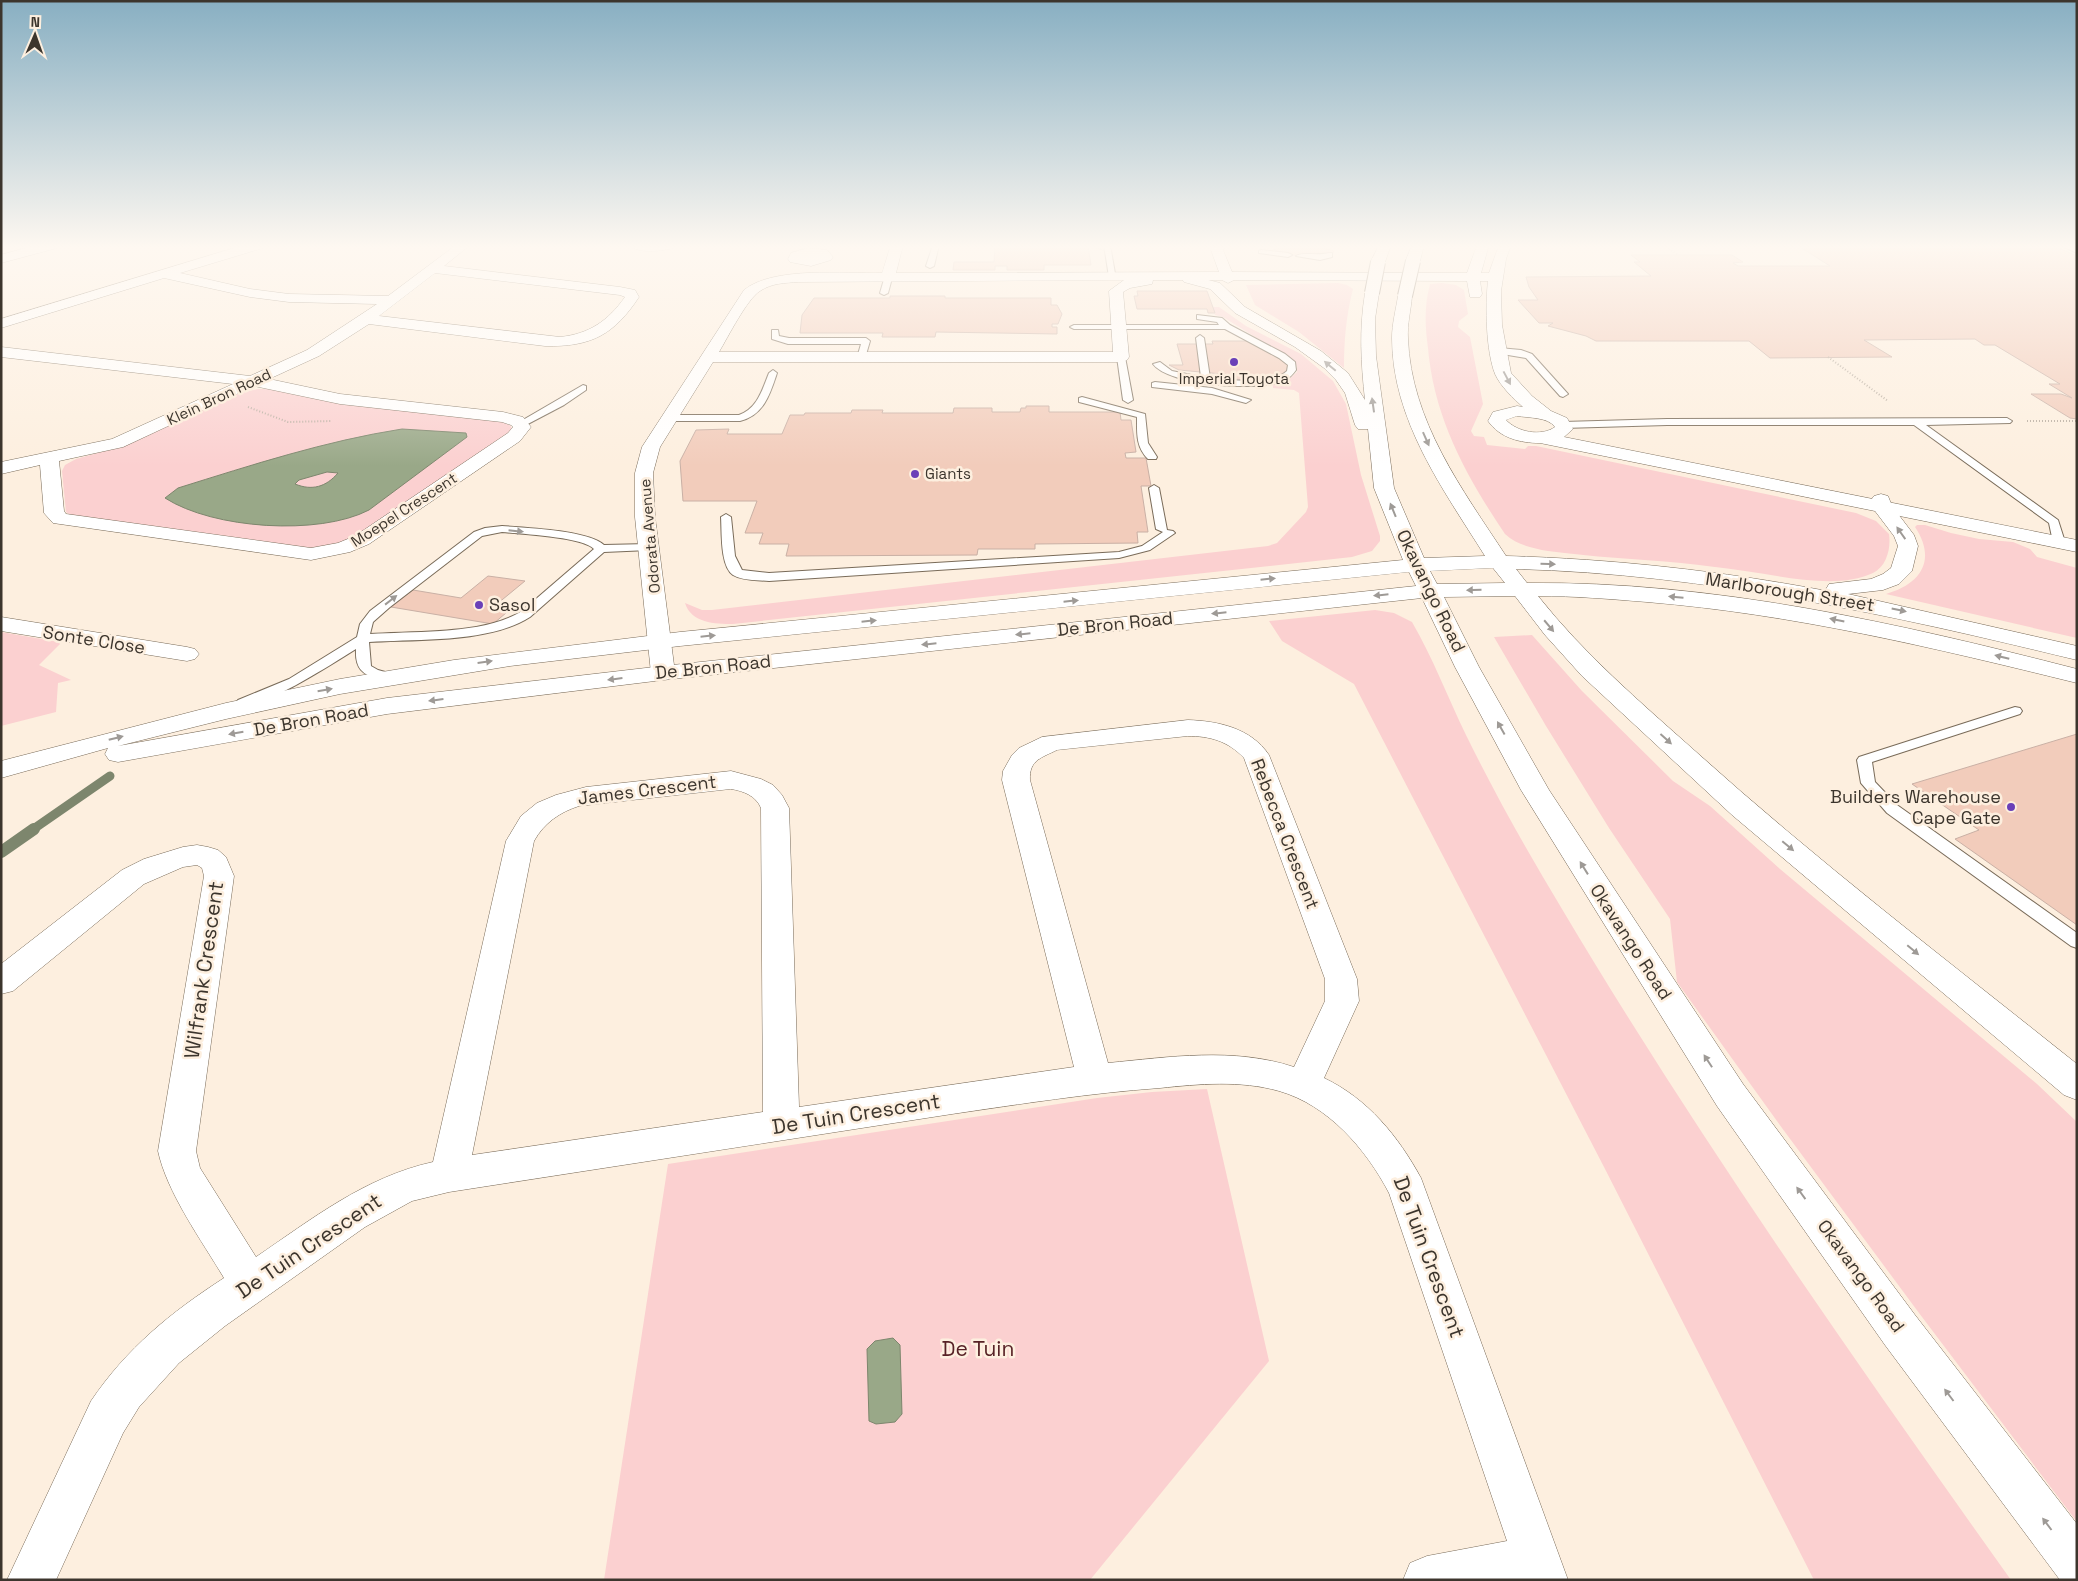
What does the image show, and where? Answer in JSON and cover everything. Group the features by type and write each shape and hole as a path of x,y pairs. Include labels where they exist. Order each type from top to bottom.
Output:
{"street":[{"path":"1,324 18,319"},
{"path":"366,319 562,342 581,339 602,332 613,319"},
{"name":"Klein Bron Road","path":"1,468 118,443 312,353 366,319"},
{"name":"Odorata Avenue","path":"663,673 645,517 644,473 651,447 733,319"},
{"path":"709,358 1121,357 1119,319"},
{"path":"1257,319 1312,352 1342,376 1350,386 1355,396 1384,488"},
{"name":"Okavango Road","path":"1368,319 1368,356 1384,488 1423,577 1467,666 1535,790 1618,924 1730,1095 1900,1330 2077,1563"},
{"path":"1402,319 1400,337 1404,373 1415,416 1436,462 1499,562 1553,630 1592,671 1742,809 2077,1085"},
{"path":"1495,319 1501,365 1506,379 1544,414"},
{"path":"1480,323 1490,378"},
{"path":"1,352 252,381 340,399 503,417 521,424"},
{"path":"1793,590 1851,589 1875,585 1891,579 1901,572 1908,546 1904,535 1881,503 1636,452 1564,427 1560,421 1544,414 1497,409 1497,421 1500,426 1509,431 1535,437 1881,503 2067,540"},
{"name":"Moepel Crescent","path":"49,459 54,514 60,519 310,554 343,548 362,540 514,437 521,430 521,424"},
{"path":"1535,437 1554,436 1564,427"},
{"name":"Marlborough Street","path":"1423,577 1499,562 1648,572 1793,590 1907,612 2077,653"},
{"name":"Marlborough Street","path":"1423,577 1518,588 1627,592 1770,609 1834,620 1991,654 2077,676"},
{"name":"De Bron Road","path":"1,770 215,713 391,678 517,658 659,641 1073,601 1423,577"},
{"name":"De Bron Road","path":"1,778 120,754 387,706 1423,577"},
{"name":"Sonte Close","path":"1,624 187,654"},
{"name":"Rebecca Crescent","path":"1094,1078 1016,780 1016,770 1028,754 1051,744 1196,728 1217,730 1231,735 1245,744 1256,755 1341,979 1342,1001 1303,1085"},
{"name":"James Crescent","path":"449,1175 520,841 528,825 544,812 564,802 586,796 731,780 760,788 772,800 774,808 782,1125"},
{"name":"Wilfrank Crescent","path":"1,982 133,877 147,868 162,861 193,856 206,857 219,868 177,1151 180,1165 187,1180 250,1285"},
{"name":"De Tuin Crescent","path":"31,1580 107,1418 119,1396 135,1375 171,1340 374,1200 422,1181 449,1175 1094,1078 1231,1068 1279,1076 1325,1096 1354,1116 1383,1147 1396,1168 1407,1190 1541,1570"},
{"path":"1427,1580 1541,1570"}],"lane":[{"path":"1157,364 1169,374 1206,380 1261,383 1281,379 1292,370 1292,364 1282,356 1215,319"},
{"path":"1074,327 1227,327"},
{"path":"775,332 775,337 788,341 866,341 861,358"},
{"path":"1200,338 1206,380"},
{"path":"1499,350 1529,356 1563,394"},
{"path":"1121,357 1128,400"},
{"path":"669,418 740,418 749,416 760,406 773,373"},
{"path":"1155,385 1212,391 1246,400"},
{"path":"521,424 572,399 583,388"},
{"path":"1082,400 1099,407 1128,411 1142,416 1144,446 1152,457"},
{"path":"1564,427 1667,422 2007,421"},
{"path":"1916,422 2054,522 2067,540"},
{"path":"726,517 730,565 737,572 750,576 770,577 1119,555 1146,548 1166,531 1154,488"},
{"path":"391,678 365,668 362,660 366,625 374,614 386,604 470,540 485,531 502,529 574,537 595,544 601,549"},
{"path":"215,713 278,689 310,673 364,638 464,633 500,627 526,614 601,549 649,547"},
{"path":"2015,711 1864,760 1868,783 1892,809 2077,942"}],"path":[{"path":"1828,357 1916,422"},
{"path":"2007,421 2077,421"}],"green space":[{"path":"1226,319 1236,319 1301,354 1333,381 1346,404 1361,475 1380,536 1380,541 1372,551 1352,557 733,624 704,621 692,615 685,603 702,610 712,610 1268,546 1277,543 1306,512 1308,507 1299,393 1294,390 1273,388 1273,383 1288,380 1297,372 1297,366 1292,360"},
{"path":"1277,319 1347,319 1344,368 1299,332"},
{"path":"1426,319 1462,319 1459,321 1458,327 1470,337 1483,404 1471,431 1474,436 1484,437 1487,445 1525,449 1528,446 1536,446 1856,513 1876,521 1889,534 1889,551 1885,561 1878,570 1859,578 1827,581 1697,565 1548,551 1515,541 1505,534 1477,490 1454,446 1437,398 1431,374"},
{"path":"258,389 270,389 333,402 502,422 510,425 513,430 352,539 317,549 72,516 66,512 62,471 65,465 76,459 119,447 239,393"},
{"path":"1917,525 1925,525 1979,539 2013,542 2030,549 2037,557 2077,568 2077,638 1886,594 1908,584 1922,569 1925,560 1925,550 1922,539 1915,527"},
{"path":"1375,610 1394,613 1412,622 1434,664 1466,735 1524,845 1668,1081 1837,1333 2011,1580 1814,1580 1604,1167 1354,684 1282,641 1269,621"},
{"path":"1,632 59,642 60,644 39,665 71,680 58,683 56,712 1,726"},
{"path":"1532,635 1582,691 1673,781 1710,806 1780,869 2037,1084 2077,1122 2077,1522 1919,1313 1677,982 1670,919 1609,828 1494,637"},
{"name":"De Tuin","path":"1207,1089 1269,1361 1090,1580 604,1580 668,1164 1097,1098"}],"shaded area":[{"path":"402,429 466,433 467,437 369,510 348,518 295,526 237,522 210,517 165,498 178,488 233,471 289,454","holes":["327,472 338,473 329,482 318,486 307,487 295,484 299,480"]},
{"path":"893,1338 900,1345 902,1414 895,1422 876,1424 869,1421 867,1349 875,1341"}],"building":[{"path":"802,319 1060,319 1058,324 1052,324 1052,327 1057,327 1057,334 936,332 935,337 882,337 883,333 800,333"},
{"path":"1535,319 2077,319 2077,419 2070,418 2031,394 2061,394 2072,398 2049,384 2060,384 1995,345 1984,345 1975,339 1864,340 1892,357 1770,358 1749,341 1596,341 1586,336 1548,326 1553,323 1539,323"},
{"name":"Imperial Toyota","path":"1212,341 1251,341 1284,360 1289,367 1286,374 1267,381 1256,381 1234,379 1233,375 1179,370 1169,365 1183,365 1177,344 1213,344"},
{"name":"Giants","path":"1026,406 1049,406 1049,412 1120,412 1121,420 1131,420 1136,452 1125,453 1126,458 1146,458 1151,486 1141,486 1148,532 1137,532 1138,543 1035,544 1035,549 978,549 977,555 786,556 789,544 759,544 763,533 745,533 757,501 683,501 680,461 696,430 729,429 727,434 782,434 790,415 804,415 805,413 851,413 852,410 883,410 882,413 953,413 954,408 992,408 992,412 1020,412 1021,408 1026,408"},
{"path":"488,576 525,581 497,604 513,607 493,624 391,607 413,590 461,598"},
{"name":"Builders Warehouse Cape Gate","path":"2077,734 2077,925 1955,839 1979,830 1912,784"}],"waterway":[{"path":"32,830 110,776"},
{"path":"1,852 34,829"}],"place":[{"name":"Imperial Toyota","path":"1234,362"},
{"name":"Giants","path":"915,474"},
{"name":"Sasol","path":"479,605"},
{"name":"Builders Warehouse Cape Gate","path":"2011,807"}]}
